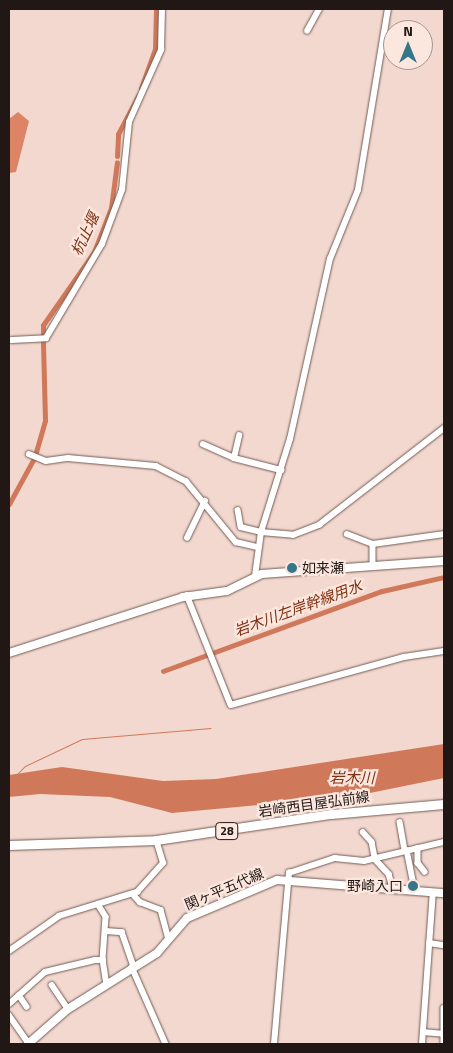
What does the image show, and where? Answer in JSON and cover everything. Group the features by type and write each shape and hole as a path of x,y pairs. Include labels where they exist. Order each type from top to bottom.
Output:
{"main road":[{"path":"9,653 188,596 227,591 255,576 373,565 444,561"},
{"name":"岩崎西目屋弘前線","path":"9,845 156,840 331,814 444,804"},
{"name":"関ヶ平五代線","path":"31,1043 68,1009 133,966 169,939 187,918 286,878 444,893"}],"street":[{"path":"12,340 46,338 102,244 122,190 129,122 161,50 162,9"},
{"path":"306,31 319,9"},
{"path":"255,576 257,547 281,470 330,259 358,190 388,9"},
{"path":"238,510 241,527 261,532 292,535 319,525 444,428"},
{"path":"234,458 239,436"},
{"path":"203,444 234,458 281,470"},
{"path":"29,454 46,461 68,458 156,466 186,481 205,501 236,542 257,547"},
{"path":"187,538 205,501"},
{"path":"347,534 373,544 444,534"},
{"path":"373,544 373,565"},
{"path":"188,596 206,652 234,705 404,657 444,651"},
{"path":"400,822 415,890"},
{"path":"363,832 372,842 375,858 389,874 393,888"},
{"path":"9,951 58,916 133,894 161,868 162,852 156,840"},
{"path":"274,1044 286,878 335,858 375,858 444,842"},
{"path":"418,848 418,863 425,872"},
{"path":"422,1044 433,892"},
{"path":"133,894 140,902 162,910 169,939"},
{"path":"98,904 106,916 103,960 107,984"},
{"path":"106,931 122,932 133,966 166,1044"},
{"path":"429,943 444,945"},
{"path":"9,1004 45,972 103,960"},
{"path":"52,985 68,1009"},
{"path":"19,995 27,1007"},
{"path":"444,1008 444,1042"},
{"path":"9,1015 31,1043"},
{"path":"423,1032 443,1034"}],"shaded area":[{"path":"18,112 29,121 16,172 9,173 9,119"}],"water":[{"name":"岩木川","path":"444,744 444,778 355,796 172,813 110,797 40,794 9,797 9,775 62,767 163,781 216,779"}],"waterway":[{"name":"杭止堰","path":"141,88 155,49 156,9"},
{"name":"杭止堰","path":"117,156 118,134 138,96"},
{"name":"杭止堰","path":"43,335 43,325 94,252 111,208 117,162"},
{"name":"杭止堰","path":"36,452 45,420 43,341"},
{"name":"杭止堰","path":"9,504 33,460"},
{"name":"岩木川左岸幹線用水","path":"163,671 382,591 444,577"},
{"path":"17,774 25,766 82,739 211,728"}],"place":[{"name":"如来瀬","path":"292,568"},
{"name":"野崎入口","path":"413,886"}]}
